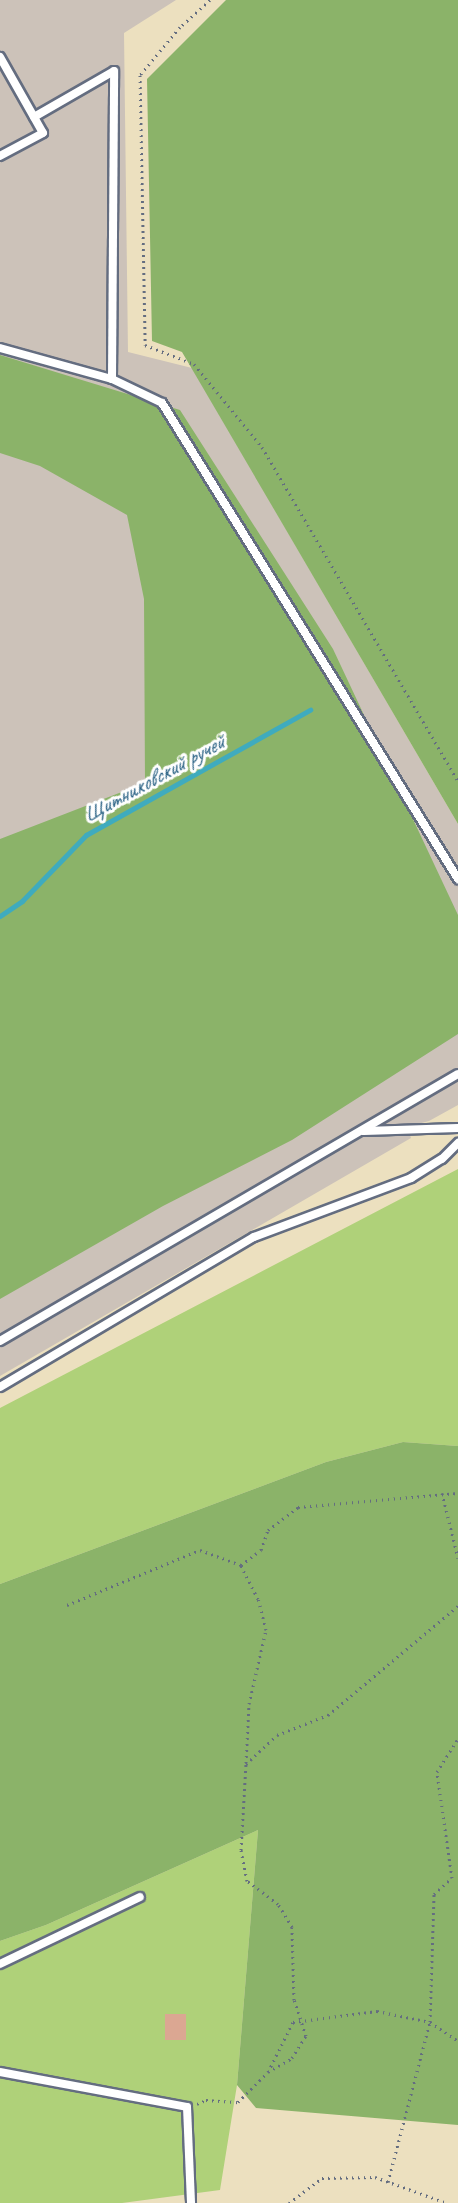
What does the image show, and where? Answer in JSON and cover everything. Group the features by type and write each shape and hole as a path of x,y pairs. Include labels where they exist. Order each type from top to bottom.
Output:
{"lane":[{"path":"0,57 43,133 0,156"},
{"path":"34,117 114,71 112,379"},
{"path":"0,348 112,379 162,403 458,879"},
{"path":"0,1341 458,1074"},
{"path":"363,1131 458,1128"},
{"path":"0,1387 254,1237 411,1178 442,1159 458,1143"},
{"path":"0,1964 140,1897"},
{"path":"0,2072 187,2107 191,2203"}],"path":[{"path":"210,0 180,27 140,75 145,345 194,364 262,447 458,781"},
{"path":"442,1493 458,1558"},
{"path":"241,1565 261,1550 268,1530 298,1507 458,1493"},
{"path":"67,1605 200,1550 241,1565 258,1599 266,1630 249,1704 241,1850 247,1881 278,1904 292,1928 294,2000 306,2036 292,2058 268,2072 238,2102 206,2100 187,2107"},
{"path":"246,1764 285,1731 328,1714 458,1606"},
{"path":"388,2182 430,2022 434,1894 452,1878 437,1772 458,1739"},
{"path":"268,2072 293,2022 301,2020 377,2012 430,2022 458,2041"},
{"path":"289,2203 322,2178 375,2177 447,2203"}],"shaded area":[{"path":"0,0 176,0 124,33 128,352 192,368 458,824 458,1105 429,1121 407,1127 411,1138 0,1376"}],"green space":[{"path":"226,0 458,0 458,824 182,352 152,341 147,79"},
{"path":"0,355 180,410 333,649 458,915 458,1034 292,1140 163,1206 0,1299 0,839 145,783 144,599 127,515 40,466 0,453"},
{"path":"458,1169 458,1446 403,1442 326,1462 0,1584 0,1408"},
{"path":"403,1442 458,1446 458,2125 256,2108 237,2085 258,1830 46,1925 0,1941 0,1584 326,1462"},
{"path":"258,1830 237,2085 220,2190 122,2203 0,2203 0,1941 46,1925"}],"building":[{"path":"165,2014 186,2014 186,2040 165,2040"}],"waterway":[{"name":"Щитниковский ручей","path":"0,916 22,901 86,835 310,710"}]}
